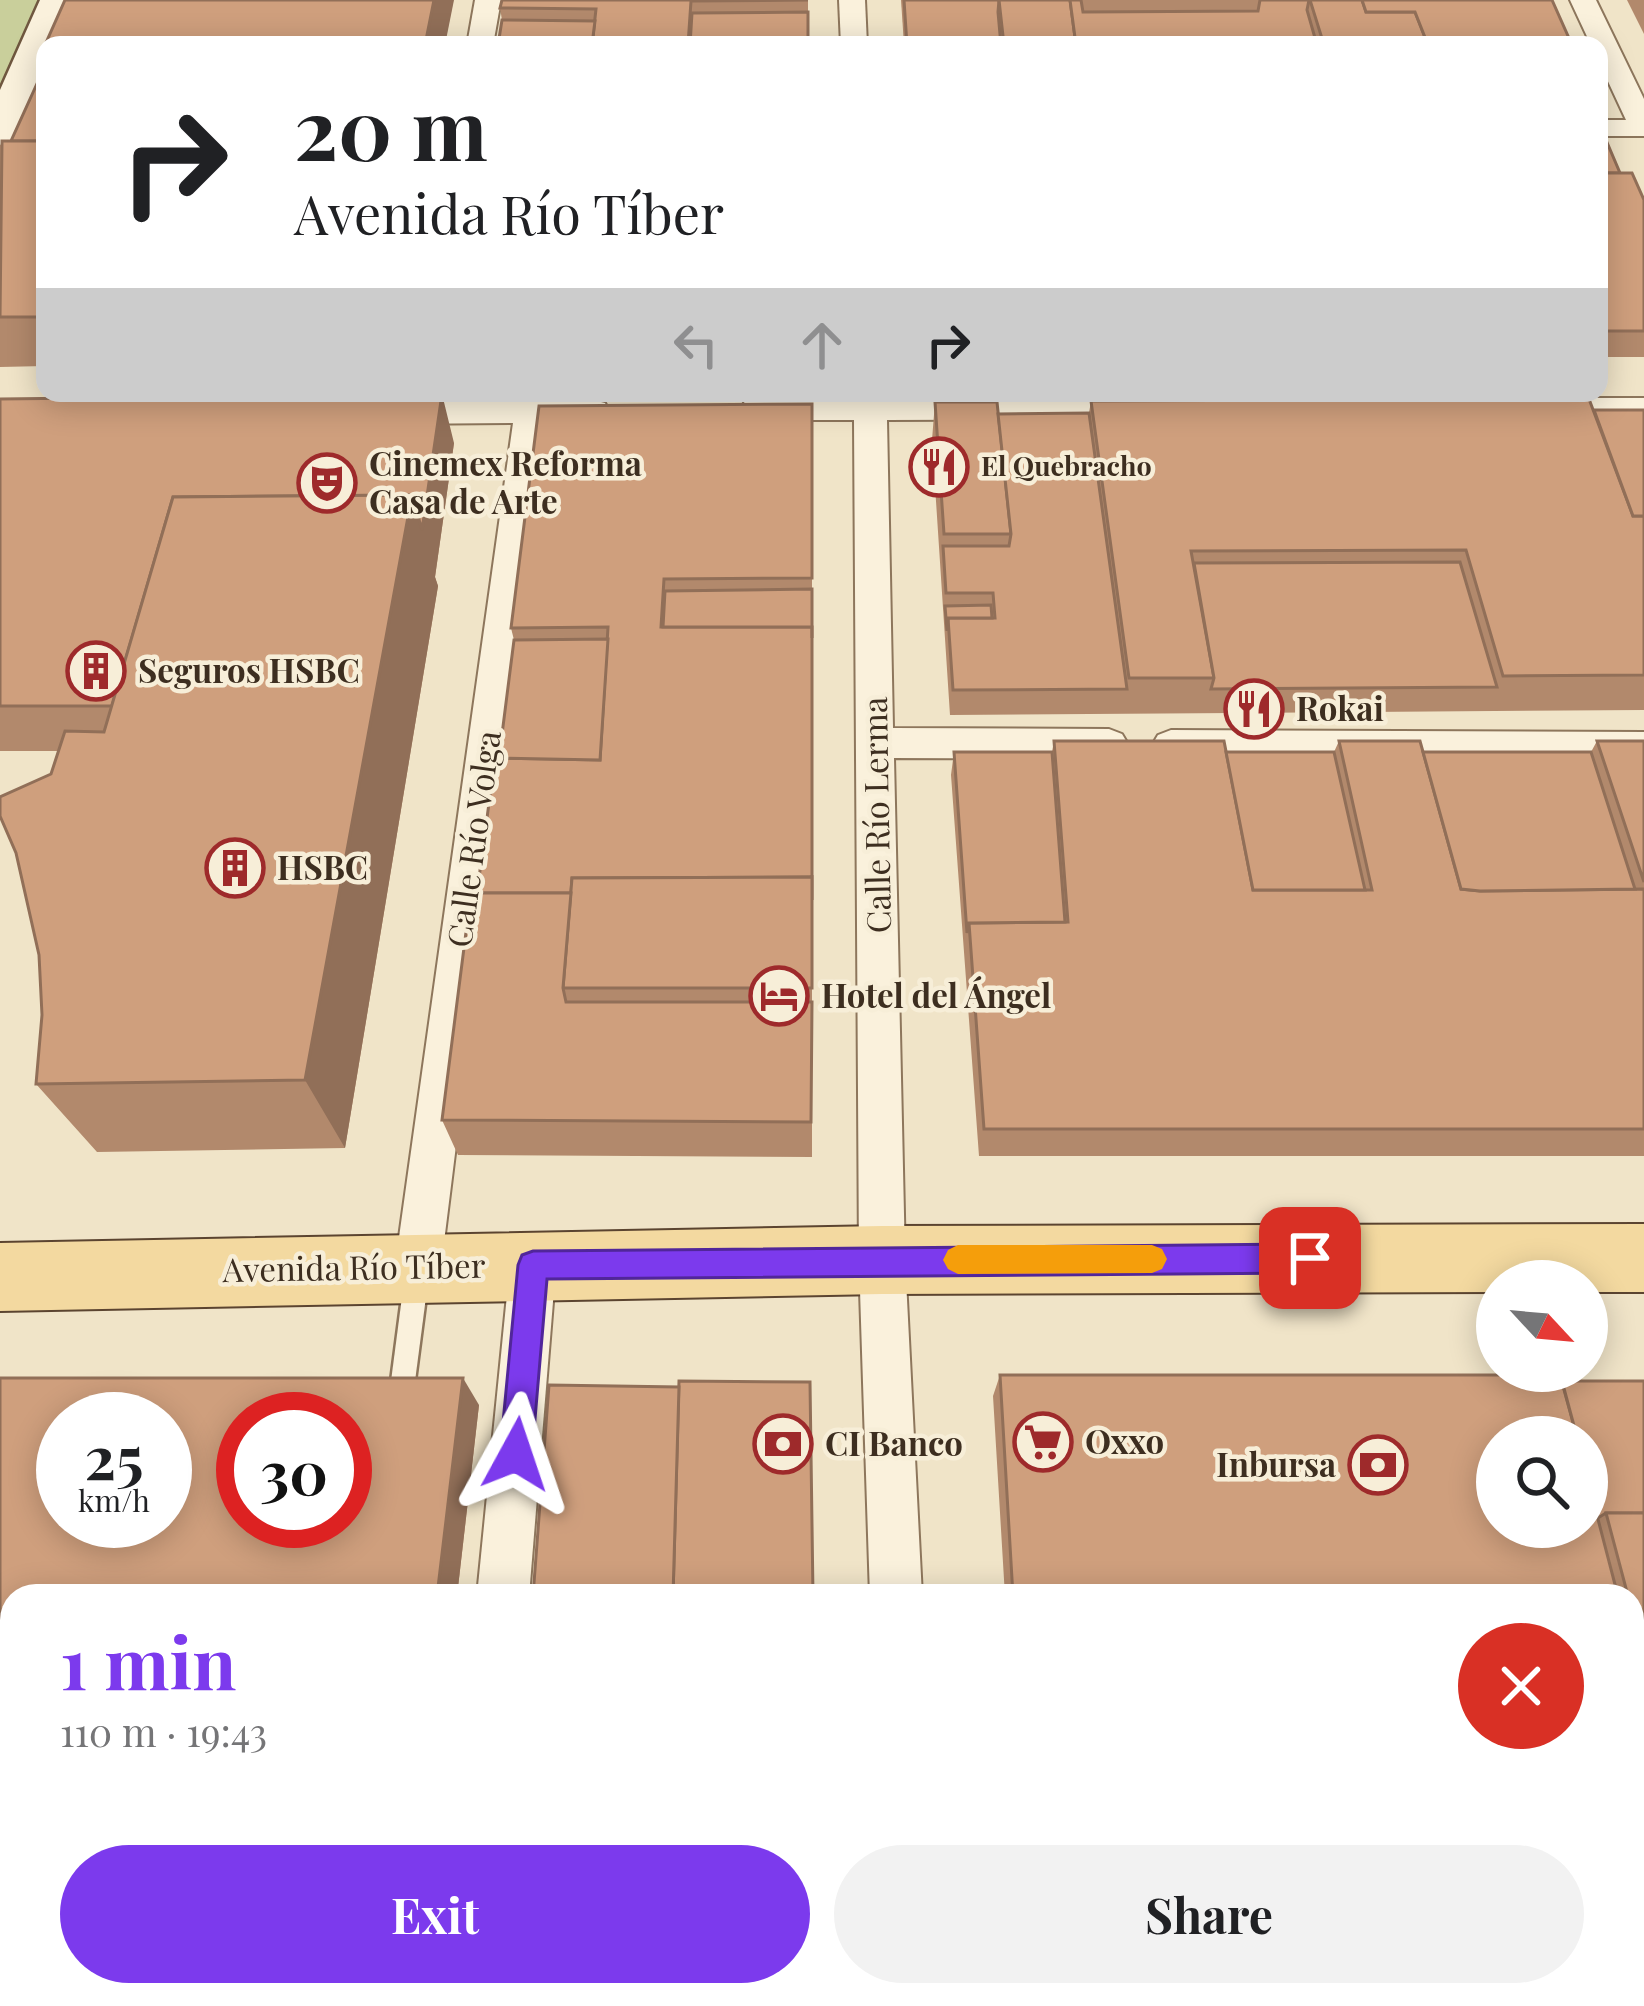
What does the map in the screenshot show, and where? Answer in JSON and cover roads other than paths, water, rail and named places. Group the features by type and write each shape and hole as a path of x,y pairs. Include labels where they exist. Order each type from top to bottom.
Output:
{"main road":[{"name":"Avenida Río Tíber","path":"0,1277 882,1260 1644,1258"}],"street":[{"path":"42,36 58,0"},
{"path":"482,36 488,0"},
{"path":"852,0 854,36"},
{"path":"1583,0 1600,36"},
{"path":"0,133 36,50"},
{"path":"1608,52 1644,128 1608,128"},
{"path":"735,410 855,402"},
{"name":"Calle Río Lerma","path":"870,402 882,1260 896,1584"},
{"path":"914,402 1175,408"},
{"path":"347,413 418,403 531,412 621,411"},
{"path":"1503,409 1644,409"},
{"name":"Calle Río Volga","path":"418,1266 531,412"},
{"path":"877,743 1644,747"},
{"path":"504,1584 533,1265"}],"lane":[{"path":"400,1405 418,1266"}],"place":[{"name":"El Quebracho","path":"939,467"},
{"name":"Cinemex Reforma Casa de Arte","path":"327,483"},
{"name":"Seguros HSBC","path":"96,671"},
{"name":"Rokai","path":"1254,709"},
{"name":"HSBC","path":"235,868"},
{"name":"Hotel del Ángel","path":"779,996"},
{"name":"Oxxo","path":"1043,1442"},
{"name":"CI Banco","path":"783,1444"},
{"name":"Inbursa","path":"1378,1465"}]}
